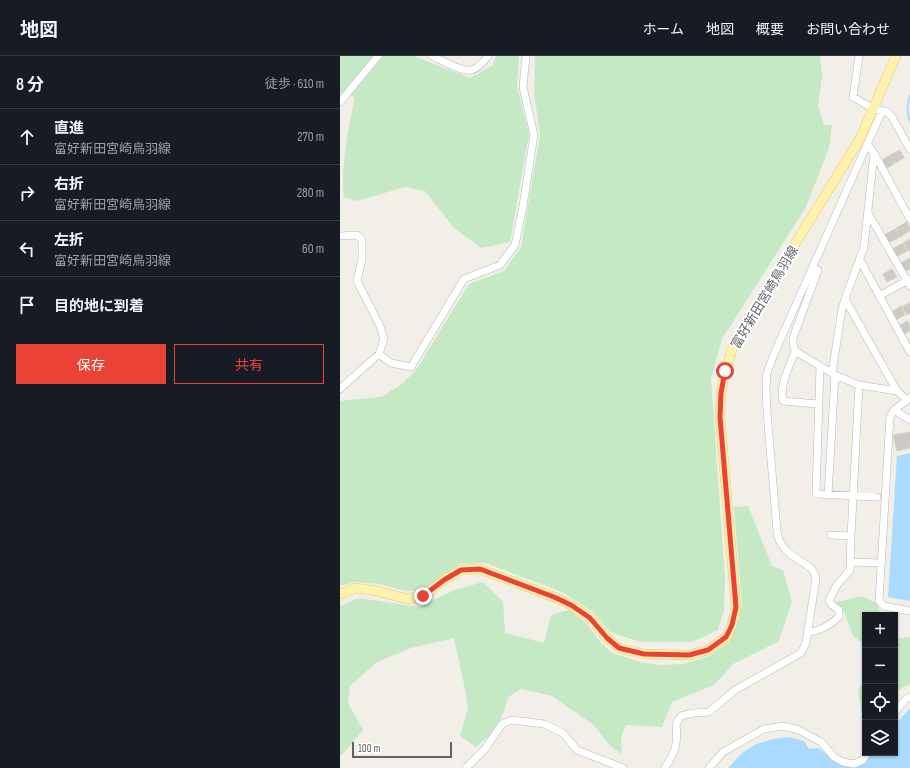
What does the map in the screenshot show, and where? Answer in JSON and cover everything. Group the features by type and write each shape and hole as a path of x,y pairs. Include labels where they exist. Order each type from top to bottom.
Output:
{"main road":[{"name":"富好新田宮崎鳥羽線","path":"340,594 356,588 377,591 407,599 423,596 444,580 461,570 480,569 571,605 590,618 607,638 619,648 644,654 689,655 708,650 726,637 732,625 736,607 720,417 721,393 725,371 735,341 878,110 896,56"}],"street":[{"path":"340,102 378,56"},
{"path":"432,56 463,70 472,70 478,67 488,56"},
{"path":"379,354 391,363 411,367 464,279 500,265 515,245 523,206 534,135 523,87 526,56"},
{"path":"859,56 853,97 878,110 887,112 892,117 910,149"},
{"path":"665,768 674,754 677,739 676,724 681,716 693,713 709,712 735,690 801,653 806,643 816,578 810,568 790,554 779,540 774,506 766,386 767,373 867,144 878,110"},
{"path":"867,144 874,153 910,219"},
{"path":"828,494 834,374 845,299 864,246 874,153"},
{"path":"868,213 909,282 879,296"},
{"path":"340,236 357,234 362,240 362,259 357,281 380,326 384,340 379,354 340,389"},
{"path":"860,260 910,352"},
{"path":"814,267 818,270 793,338 795,351 782,392 783,401 818,404"},
{"path":"845,299 897,391"},
{"path":"795,351 834,374 859,385 897,391 909,399 894,410 890,417 879,601 884,606 910,611"},
{"path":"820,366 816,494 877,497"},
{"path":"807,632 822,628 839,616 839,610 830,604 829,600 837,586 850,570 850,536 859,385"},
{"path":"894,410 910,420"},
{"path":"831,535 850,536"},
{"path":"850,562 881,563"},
{"path":"898,708 906,699 910,697"},
{"path":"466,768 485,749 502,724 512,720 544,724 563,733 578,750 623,768"},
{"path":"709,768 723,752 764,729 783,726 799,730 820,742 834,757 843,762 854,764 862,760 865,756"}],"green space":[{"path":"340,56 414,56 470,78 493,65 496,56 519,56 517,86 529,134 510,242 481,248 453,227 425,191 405,187 357,201 344,197 344,161 355,97 340,93"},
{"path":"535,56 820,56 822,75 818,106 824,125 832,125 829,148 806,207 722,339 711,379 725,578 724,610 718,630 692,642 640,642 610,632 593,612 562,592 486,563 460,564 422,590 406,591 379,584 355,582 340,586 340,401 381,397 402,384 416,370 469,284 504,271 521,247 540,135 534,92"},
{"path":"748,506 772,566 783,570 792,602 779,641 733,664 714,685 672,702 662,727 626,725 621,737 622,754 610,746 594,725 552,696 521,689 508,697 503,714 494,731 476,747 460,736 468,708 454,638 411,648 377,662 350,686 348,703 363,730 340,757 340,606 358,598 419,607 455,590 483,582 503,602 505,633 544,643 551,615 569,610 586,623 602,644 614,654 641,662 661,665 683,664 709,656 729,643 737,625 742,606 734,507"},
{"path":"862,596 877,604 880,612 862,612 862,644 853,636 845,614 836,602"},
{"path":"910,637 910,684 898,691 898,648 898,639"},
{"path":"862,683 862,715 858,690"}],"water":[{"path":"910,453 910,601 888,597 897,456"},
{"path":"910,708 910,768 728,768 742,753 756,744 773,739 789,737 804,741 809,749 818,748 832,757 846,762 859,761 868,756 898,756 898,722"}],"building":[{"path":"900,150 904,158 895,163 890,155"},
{"path":"890,155 894,164 885,169 881,161"},
{"path":"907,222 910,231 900,237 896,228"},
{"path":"895,229 900,237 888,243 884,235"},
{"path":"910,239 910,250 908,251 904,242"},
{"path":"903,243 907,251 896,257 892,249"},
{"path":"910,258 910,269 905,271 900,263"},
{"path":"892,269 897,277 887,282 883,274"},
{"path":"910,302 910,313 907,315 902,307"},
{"path":"901,306 905,315 894,321 890,313"},
{"path":"908,321 910,331 903,335 898,326"},
{"path":"910,432 910,448 897,451 893,435"}],"waterway":[{"path":"910,95 907,108 910,122"}],"route":[{"path":"423,596 444,580 461,570 480,569 571,605 590,618 607,638 619,648 644,654 689,655 708,650 726,637 732,625 736,607 720,417 721,393 725,371"}]}
